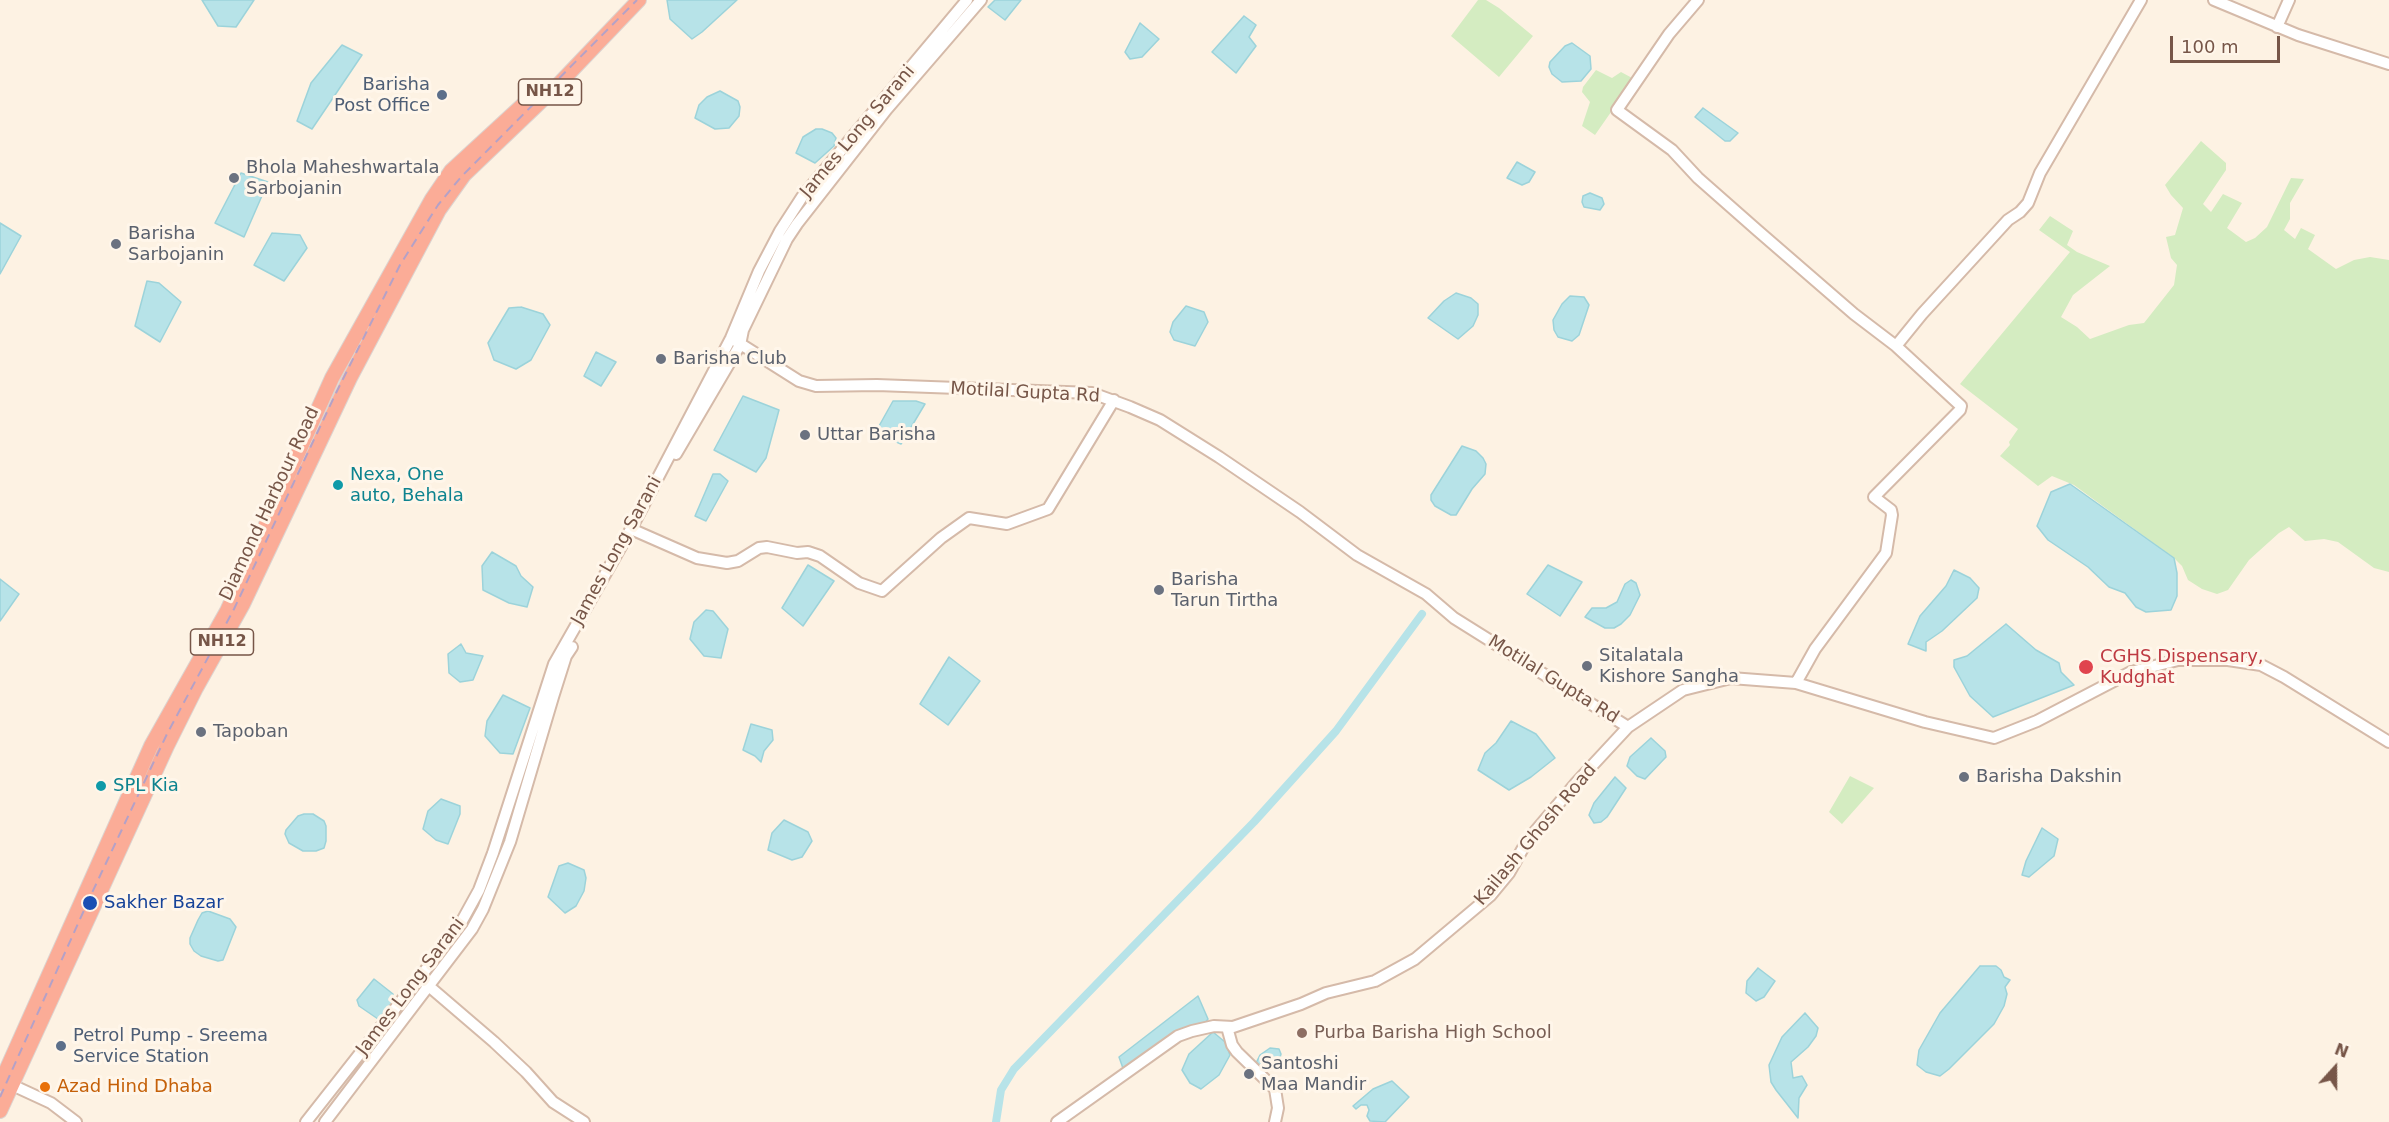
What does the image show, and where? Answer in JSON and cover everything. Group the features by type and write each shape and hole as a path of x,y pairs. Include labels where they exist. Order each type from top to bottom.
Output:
{"highway":[{"name":"Diamond Harbour Road","path":"0,1111 6,1085 79,924 196,688 243,604 350,378 439,210 464,175 547,83 627,0"},
{"name":"Diamond Harbour Road","path":"510,124 639,0"}],"street":[{"name":"James Long Sarani","path":"306,1122 457,930 479,890 554,664 633,531 731,338 759,271 780,231 802,197 967,0"},
{"path":"645,507 740,345 743,330 787,238 894,101 981,0"},
{"path":"1698,0 1669,34 1617,110 1672,150 1698,178 1854,314 1896,346 1959,403 1961,408 1874,497 1891,510 1886,553 1815,649 1796,683"},
{"path":"1896,346 1922,314 2000,232 2008,220 2028,203 2040,172 2141,0"},
{"path":"2214,0 2277,27 2389,64"},
{"path":"2277,27 2289,0"},
{"name":"Motilal Gupta Rd","path":"731,338 799,381 816,386 877,385 1092,393 1114,400 1160,420 1219,457 1300,512 1357,555 1425,594 1454,618 1628,727 1683,690 1731,678 1796,683 1924,722 1994,738 2048,716 2130,672 2178,660 2234,660 2261,665 2284,677 2389,742"},
{"path":"321,1103 328,1118 472,929 490,895 510,842 566,656 633,531 697,558 728,563 738,561 759,548 767,547 797,553 808,552 828,561 859,583 882,591 941,538 969,518 1007,524 1048,509 1114,400"},
{"name":"Kailash Ghosh Road","path":"1057,1122 1178,1036 1203,1028 1233,1027 1326,993 1375,981 1415,959 1490,896 1509,873 1527,841 1628,727"},
{"path":"420,978 502,1049 553,1102 584,1122"},
{"path":"1227,1026 1232,1045 1237,1052 1275,1089 1278,1108 1275,1122"},
{"path":"6,1085 51,1103 76,1122"}],"green space":[{"path":"1478,0 1486,0 1499,8 1533,36 1499,77 1451,36"},
{"path":"1596,70 1612,78 1621,72 1634,79 1595,135 1582,126 1590,102 1582,92 1583,87"},
{"path":"2201,141 2226,163 2226,170 2203,204 2211,212 2223,194 2242,203 2227,228 2246,242 2255,238 2267,227 2291,178 2304,179 2290,203 2290,219 2284,230 2295,239 2301,228 2315,235 2308,249 2336,269 2354,260 2370,257 2389,260 2389,572 2374,568 2338,542 2324,539 2305,541 2289,527 2249,560 2228,590 2217,594 2202,589 2188,580 2182,566 2174,558 2074,485 2052,476 2038,486 2000,456 2010,445 2009,442 2018,429 1960,384 2070,252 2039,230 2050,216 2073,231 2067,245 2077,252 2110,266 2073,295 2061,317 2090,339 2129,325 2144,323 2174,285 2177,265 2171,258 2166,237 2175,235 2183,208 2165,185"},
{"path":"1850,776 1874,788 1842,824 1829,812"}],"water":[{"path":"202,0 254,0 236,27 218,26"},
{"path":"667,0 737,0 692,39 670,19"},
{"path":"995,0 1021,0 1005,20 988,7"},
{"path":"1244,16 1256,25 1249,37 1256,46 1236,73 1212,52"},
{"path":"1140,23 1159,39 1142,57 1130,59 1125,52"},
{"path":"1572,43 1590,56 1591,69 1581,81 1562,82 1552,74 1549,67 1550,62 1565,46"},
{"path":"342,45 362,55 312,129 297,121 311,83"},
{"path":"720,91 738,101 739,116 729,128 715,129 695,118 699,105 707,97"},
{"path":"1703,108 1738,133 1730,141 1725,141 1695,117"},
{"path":"816,129 832,133 836,138 834,146 815,163 796,153 803,137"},
{"path":"1517,162 1535,172 1529,182 1522,185 1507,178"},
{"path":"241,173 268,182 244,237 215,223"},
{"path":"1590,193 1602,198 1604,204 1600,210 1584,207 1583,196"},
{"path":"0,223 21,236 0,274"},
{"path":"272,233 300,235 307,248 284,281 254,265"},
{"path":"147,281 159,283 181,302 160,342 135,326"},
{"path":"1456,293 1471,298 1478,304 1478,315 1473,326 1458,339 1428,318 1444,301"},
{"path":"1570,296 1584,297 1589,305 1579,335 1572,341 1558,337 1554,330 1553,320 1562,304"},
{"path":"1186,306 1204,312 1208,322 1195,346 1174,340 1170,332 1173,322"},
{"path":"521,307 543,314 550,325 531,360 516,369 494,360 488,343 509,308"},
{"path":"596,352 616,362 601,386 584,376"},
{"path":"743,396 779,410 766,458 756,472 714,450"},
{"path":"893,401 916,401 925,404 901,444 887,438 879,431 879,426"},
{"path":"1462,446 1476,451 1483,458 1486,464 1485,474 1472,489 1456,515 1451,515 1435,506 1431,495"},
{"path":"713,474 720,474 728,481 706,521 695,516"},
{"path":"2070,484 2174,558 2177,573 2177,596 2171,610 2146,612 2136,607 2125,593 2109,587 2088,567 2048,540 2037,526 2051,492"},
{"path":"492,552 516,566 521,576 533,587 527,607 509,603 483,590 482,566"},
{"path":"808,565 834,581 803,626 782,608"},
{"path":"1548,565 1582,582 1560,616 1527,594"},
{"path":"1954,570 1970,578 1979,588 1977,598 1942,631 1926,642 1926,651 1908,644 1920,616 1946,586"},
{"path":"0,579 19,594 0,621"},
{"path":"1631,580 1636,583 1640,595 1630,615 1621,624 1614,628 1605,628 1585,617 1592,608 1606,608 1617,602 1625,584"},
{"path":"706,610 713,611 728,629 721,658 704,656 690,639 694,622"},
{"path":"2006,624 2036,650 2059,663 2061,672 2074,685 1993,717 1970,696 1954,667 1954,660 1967,656"},
{"path":"461,644 466,653 483,656 473,680 460,682 449,673 448,654"},
{"path":"949,657 980,681 948,725 920,704"},
{"path":"503,695 530,708 513,754 500,753 485,736 487,721"},
{"path":"1511,721 1536,734 1555,758 1531,777 1509,790 1478,770 1485,753 1496,743"},
{"path":"751,724 772,730 773,740 764,751 761,762 743,750"},
{"path":"1651,738 1665,751 1666,757 1645,779 1637,776 1627,766 1630,757"},
{"path":"1615,777 1626,788 1607,817 1601,822 1594,823 1589,815 1594,803"},
{"path":"441,799 460,806 460,814 448,844 436,840 423,829 428,811"},
{"path":"313,814 324,821 326,841 324,848 316,851 303,851 289,843 285,834 286,830 298,816"},
{"path":"784,820 808,832 812,841 802,857 792,860 768,850 772,833"},
{"path":"2042,828 2058,839 2054,856 2029,877 2022,875 2026,861"},
{"path":"568,863 584,870 586,878 584,891 576,906 565,913 548,897 559,866"},
{"path":"208,911 230,919 236,927 223,960 218,961 201,956 190,944 190,938 198,920 202,913"},
{"path":"1980,966 1996,966 2004,977 2010,980 2005,987 2007,994 2004,1006 1994,1024 1949,1069 1940,1076 1926,1072 1917,1065 1919,1050 1940,1013"},
{"path":"1758,968 1775,981 1764,997 1756,1001 1746,993 1747,981"},
{"path":"374,979 393,994 393,1003 378,1019 359,1006 357,1000"},
{"path":"1198,996 1208,1019 1205,1023 1125,1074 1119,1057"},
{"path":"1805,1013 1818,1028 1816,1036 1808,1047 1791,1062 1793,1078 1802,1076 1807,1085 1799,1098 1798,1118 1771,1082 1769,1065 1782,1037"},
{"path":"1213,1032 1225,1042 1230,1055 1219,1075 1201,1089 1190,1083 1182,1070 1189,1054"},
{"path":"1270,1048 1279,1049 1281,1054 1279,1061 1267,1069 1256,1063 1260,1055"},
{"path":"1392,1081 1409,1097 1385,1122 1370,1121 1367,1116 1369,1110 1367,1105 1361,1105 1356,1109 1353,1106 1373,1089"}],"waterway":[{"path":"996,1122 1001,1090 1014,1069 1254,822 1336,731 1422,614"}],"railway":[{"path":"0,1097 90,897 167,734 234,609 336,393 400,265 438,205 461,177 637,0"}],"place":[{"name":"Barisha Post Office","path":"442,95"},
{"name":"Bhola Maheshwartala Sarbojanin","path":"234,178"},
{"name":"Barisha Sarbojanin","path":"116,244"},
{"name":"Barisha Club","path":"661,359"},
{"name":"Uttar Barisha","path":"805,435"},
{"name":"Nexa, One auto, Behala","path":"338,485"},
{"name":"Barisha Tarun Tirtha","path":"1159,590"},
{"name":"Sitalatala Kishore Sangha","path":"1587,666"},
{"name":"CGHS Dispensary, Kudghat","path":"2086,667"},
{"name":"Tapoban","path":"201,732"},
{"name":"Barisha Dakshin","path":"1964,777"},
{"name":"SPL Kia","path":"101,786"},
{"name":"Sakher Bazar","path":"90,903"},
{"name":"Purba Barisha High School","path":"1302,1033"},
{"name":"Petrol Pump - Sreema Service Station","path":"61,1046"},
{"name":"Santoshi Maa Mandir","path":"1249,1074"},
{"name":"Azad Hind Dhaba","path":"45,1087"}]}
